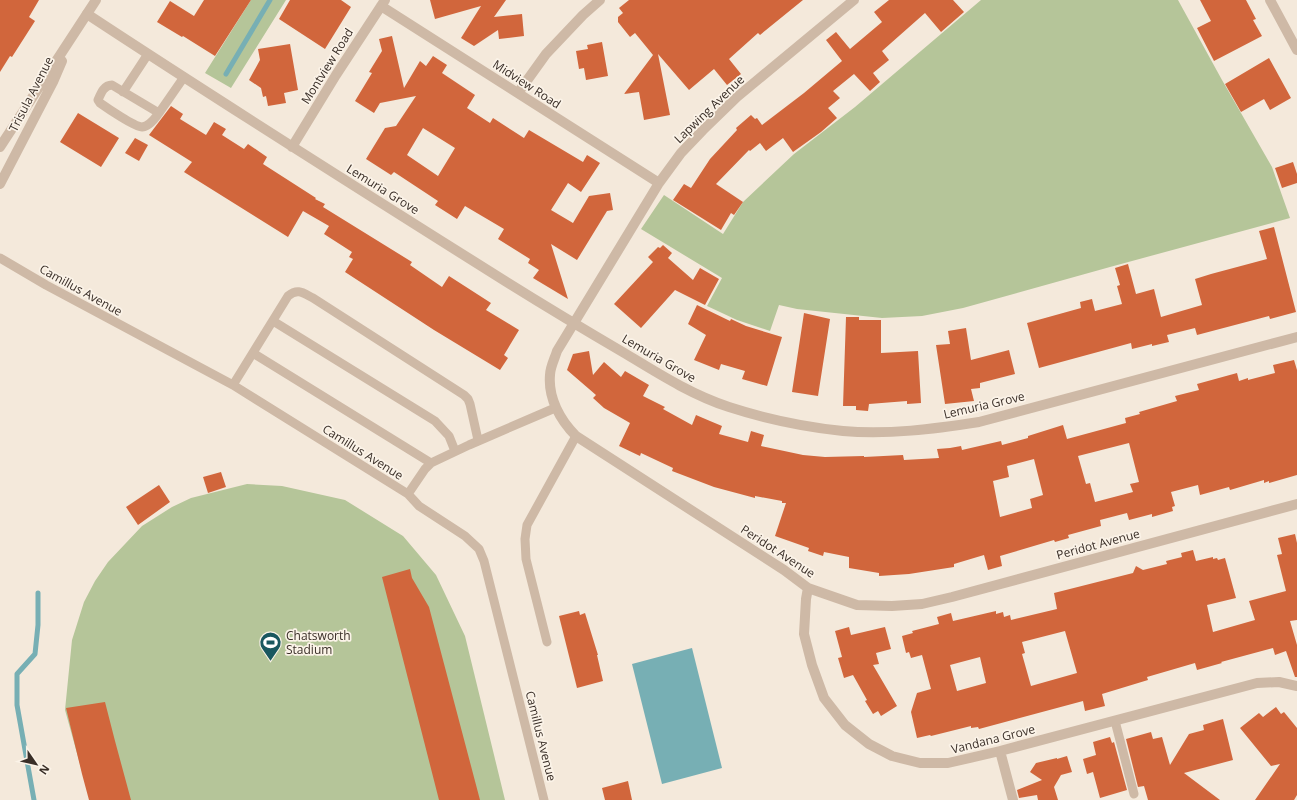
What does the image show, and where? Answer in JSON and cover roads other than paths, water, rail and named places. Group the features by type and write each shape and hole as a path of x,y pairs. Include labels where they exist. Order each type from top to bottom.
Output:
{"street":[{"name":"Trisula Avenue","path":"0,147 96,0"},
{"path":"518,93 546,54 600,0"},
{"name":"Lapwing Avenue","path":"573,323 659,183 681,154 737,97 854,0"},
{"path":"1270,0 1297,50"},
{"name":"Midview Road","path":"383,3 518,93 659,183"},
{"name":"Montview Road","path":"292,147 336,75 383,3"},
{"name":"Lemuria Grove","path":"87,14 292,147 573,323 683,389 728,407 758,416 801,425 844,431 894,431 940,428 979,422 1297,337"},
{"name":"Trisula Avenue","path":"0,184 53,82 73,36"},
{"name":"Peridot Avenue","path":"573,323 557,351 550,374 551,390 555,408 565,425 576,436 784,570 808,588 857,605 892,606 922,604 1297,504"},
{"name":"Vandana Grove","path":"808,588 804,634 812,665 824,698 845,725 869,744 892,756 920,763 948,764 1256,683 1279,682 1297,686"},
{"path":"1000,751 1013,800"}],"lane":[{"path":"124,92 148,54"},
{"path":"159,113 112,85 107,85 98,102 137,126 142,127 152,121 159,113 184,77"},
{"name":"Camillus Avenue","path":"0,258 46,285 233,385 408,494 419,506 465,536 479,549 484,561 544,800"},
{"path":"233,385 288,296 294,292 299,292 313,298 464,395 470,404 478,440"},
{"path":"273,321 435,421 449,436 455,451"},
{"path":"253,353 431,463"},
{"path":"408,494 431,463 478,440 555,408"},
{"path":"547,642 526,559 525,539 527,525 576,436"},
{"path":"1115,720 1134,794"}],"water":[{"path":"692,648 722,768 662,784 632,664"}],"waterway":[{"path":"226,74 270,0"},
{"path":"34,800 17,705 17,674 35,654 38,625 38,593"}],"place":[{"name":"Chatsworth Stadium","path":"270,662"}]}
